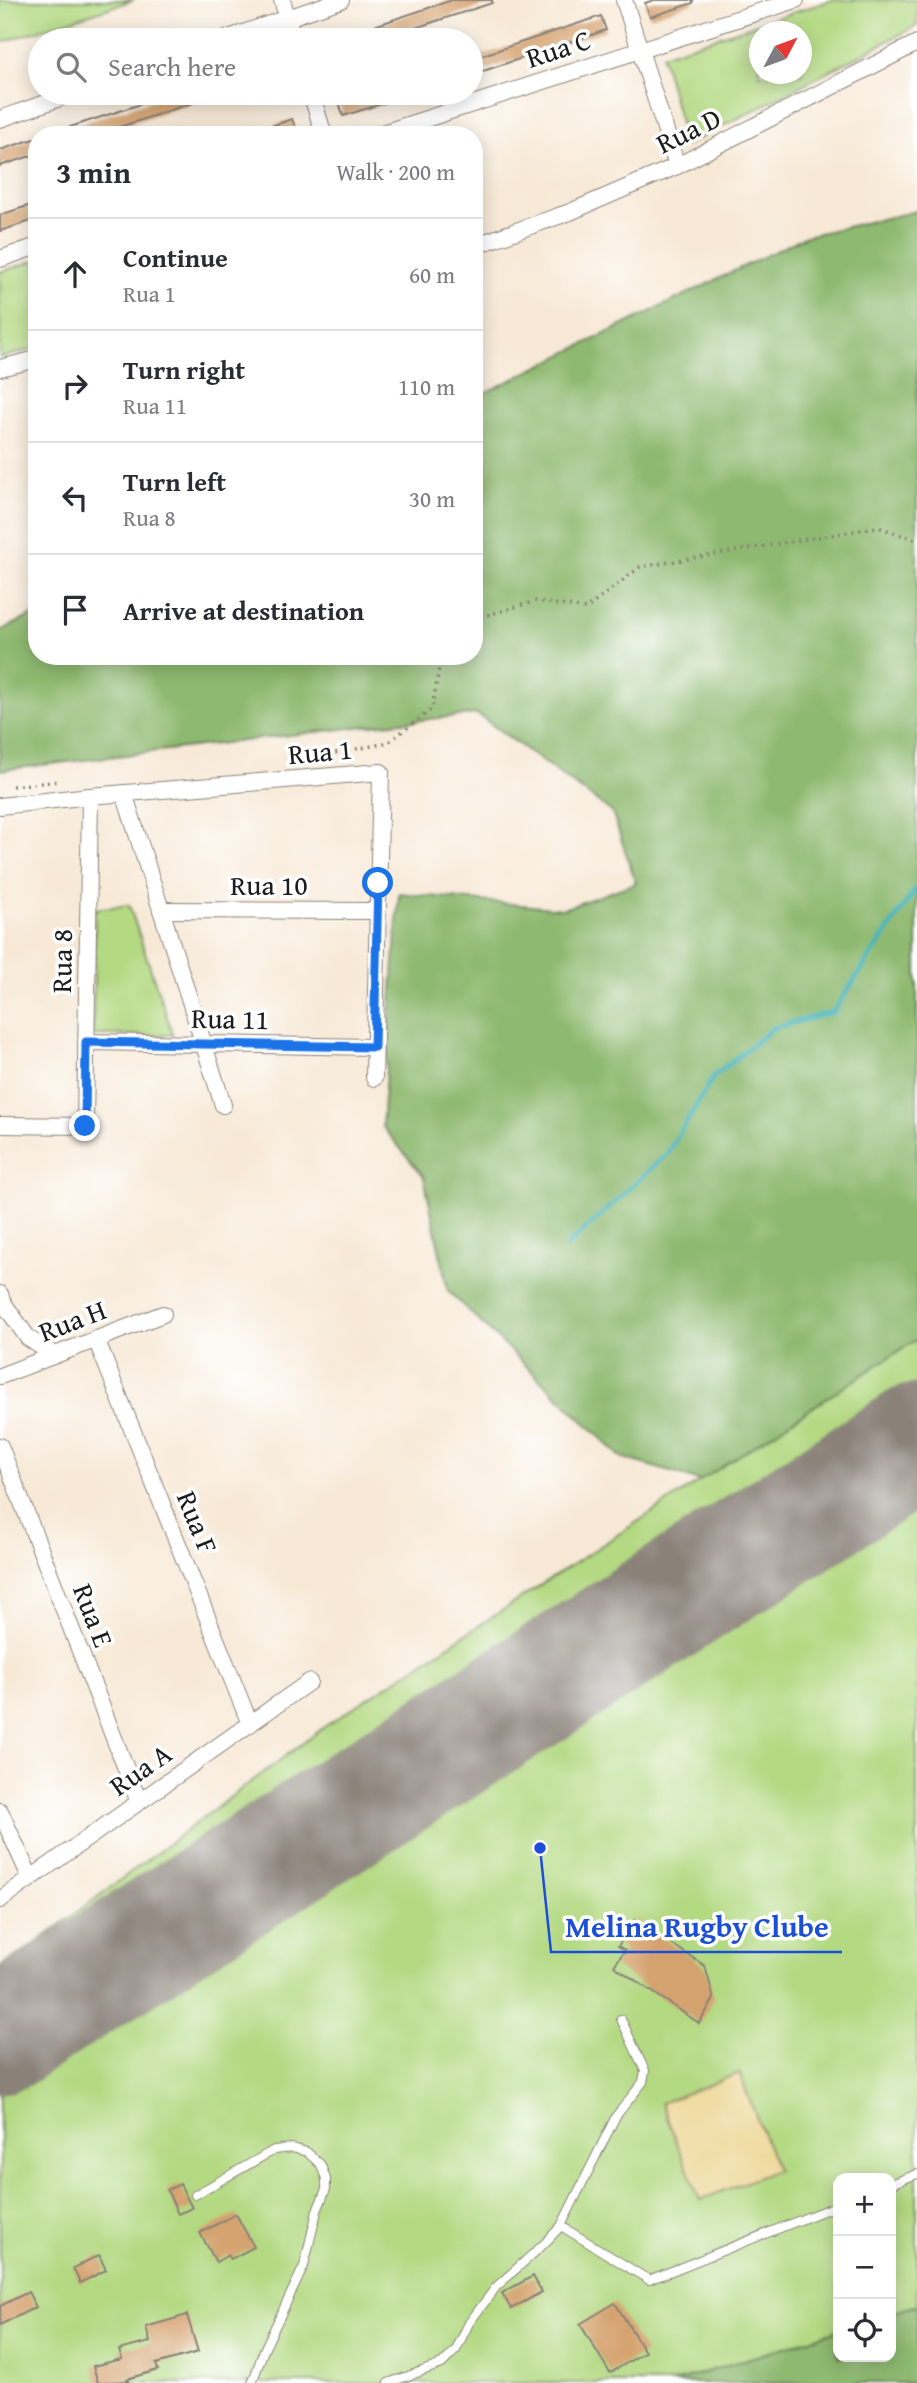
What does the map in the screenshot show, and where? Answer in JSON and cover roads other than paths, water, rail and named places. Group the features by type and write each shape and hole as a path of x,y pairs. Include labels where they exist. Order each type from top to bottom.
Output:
{"street":[{"path":"282,0 290,28"},
{"path":"256,28 341,0"},
{"path":"624,0 677,166"},
{"name":"Rua C","path":"483,101 796,0"},
{"name":"Rua D","path":"483,243 570,212 677,166 917,43"},
{"path":"0,119 40,105"},
{"path":"314,105 321,126"},
{"name":"Rua C","path":"404,126 469,105"},
{"path":"0,259 28,249"},
{"path":"0,368 28,361"},
{"name":"Rua 1","path":"0,806 382,772 374,1077"},
{"path":"124,793 223,1105"},
{"name":"Rua 8","path":"0,1125 85,1126 90,796"},
{"name":"Rua 10","path":"162,909 377,911"},
{"name":"Rua 11","path":"86,1042 374,1047"},
{"path":"0,1294 29,1338 54,1355"},
{"name":"Rua H","path":"0,1376 163,1314"},
{"name":"Rua F","path":"96,1339 250,1724"},
{"name":"Rua E","path":"0,1446 139,1802"},
{"name":"Rua A","path":"0,1900 309,1682"},
{"path":"0,1811 30,1877"}],"lane":[{"path":"388,2383 442,2364 456,2350 469,2323 496,2287 561,2226 616,2116 643,2082 645,2071 621,2019"},
{"path":"195,2195 274,2150 292,2148 307,2152 321,2165 326,2179 326,2189 317,2211 304,2266 264,2350 252,2383"},
{"path":"896,2182 917,2174"},
{"path":"561,2226 649,2280 833,2207"}],"waterway":[{"path":"566,1247 667,1154 714,1076 773,1028 833,1012 917,887"}],"place":[{"name":"Melina Rugby Clube","path":"540,1848"}]}
